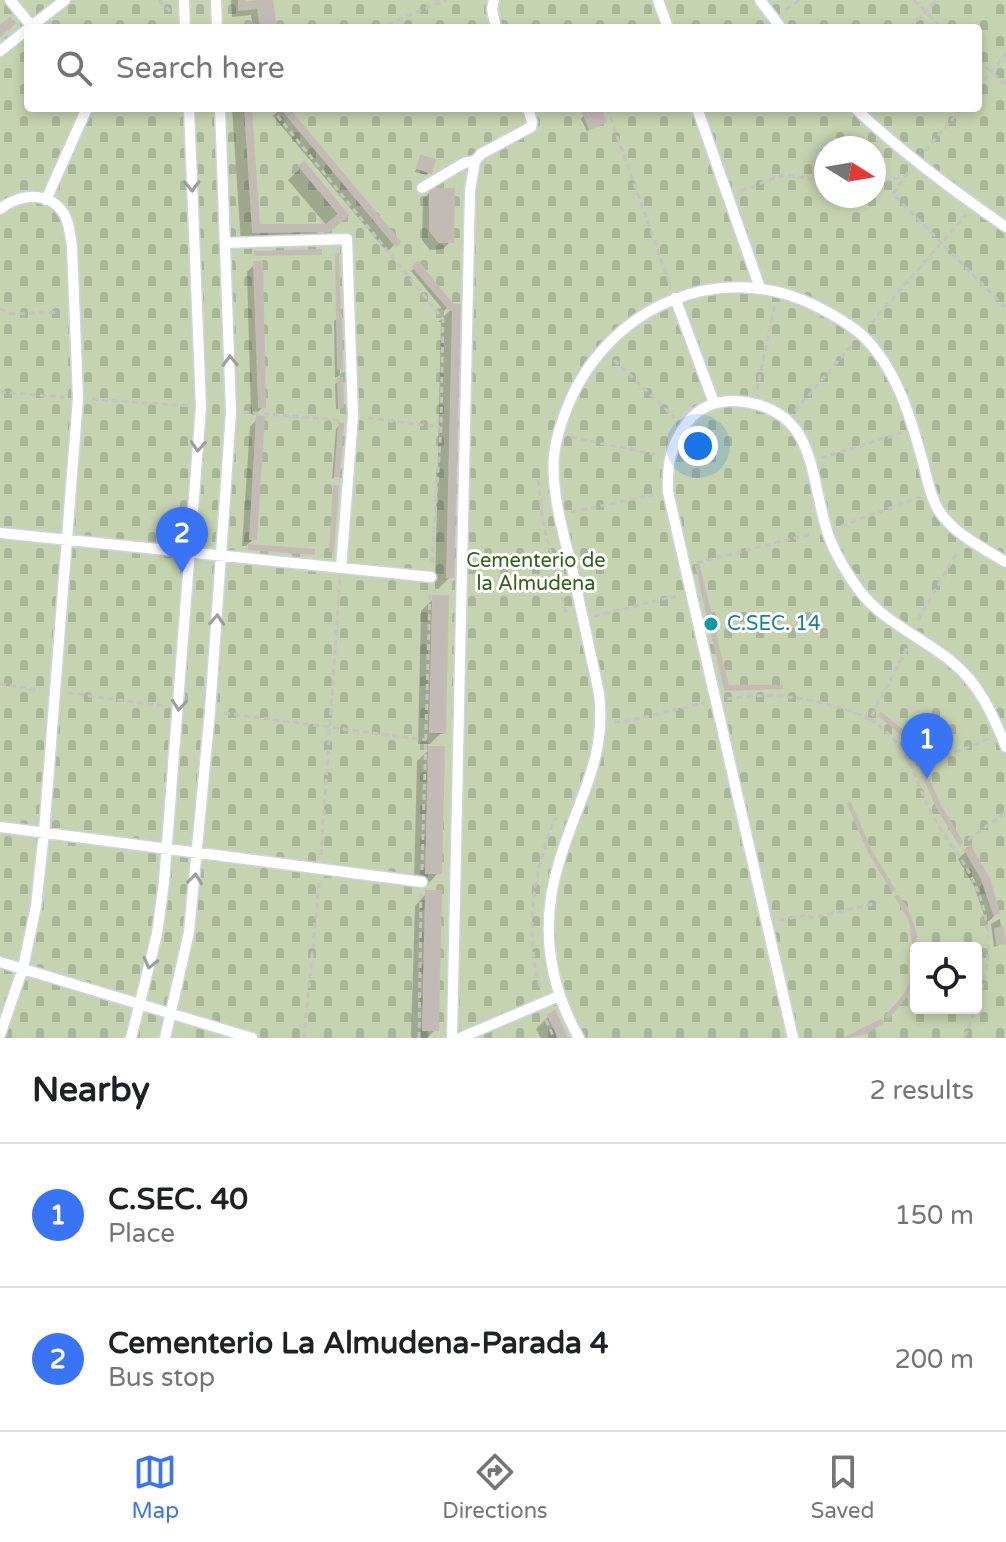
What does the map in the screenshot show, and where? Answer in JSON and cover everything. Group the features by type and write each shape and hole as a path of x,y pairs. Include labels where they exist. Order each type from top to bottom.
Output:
{"lane":[{"path":"0,10 11,0 27,24"},
{"path":"35,24 65,0"},
{"path":"184,0 185,24"},
{"path":"216,0 217,24"},
{"path":"494,0 492,9 495,24"},
{"path":"658,0 667,24"},
{"path":"760,0 778,24"},
{"path":"0,51 24,33"},
{"path":"46,200 85,112"},
{"path":"131,1038 157,934 179,707 201,407 189,112"},
{"path":"165,1038 189,932 210,711 232,408 220,112"},
{"path":"422,188 531,127 529,112"},
{"path":"698,112 760,288"},
{"path":"860,112 916,162 1006,227"},
{"path":"452,1038 470,191 475,161"},
{"path":"0,209 19,197 37,196 63,212 68,224 72,247 78,398 69,539 36,906 23,968 0,1035"},
{"path":"225,243 347,239 353,416 341,568"},
{"path":"579,1038 559,996 551,968 549,899 560,858 597,757 602,721 559,515 554,456 558,435 575,389 602,350 637,319 675,298 719,288 760,288 802,299 823,310 861,335 892,376 913,430 931,493 945,518 967,537 1006,562"},
{"path":"675,298 714,403"},
{"path":"793,1038 668,492 669,458 684,426 702,409 728,401 754,404 788,420 804,441 835,552 862,594 876,609 965,674 986,703 1006,747"},
{"path":"0,533 431,577"},
{"path":"0,827 422,882"},
{"path":"0,962 252,1038"},
{"path":"460,1038 559,996"}],"path":[{"path":"389,24 446,0"},
{"path":"914,0 938,24"},
{"path":"914,24 937,0"},
{"path":"982,83 1006,54"},
{"path":"982,65 1006,84"},
{"path":"274,112 443,319 441,427 431,577 419,1038"},
{"path":"608,112 675,298"},
{"path":"959,112 893,194 1006,308"},
{"path":"727,195 783,175 814,179"},
{"path":"886,181 904,177"},
{"path":"788,420 974,205"},
{"path":"754,404 777,292"},
{"path":"0,309 12,314 75,311"},
{"path":"602,350 684,426"},
{"path":"0,392 201,407"},
{"path":"253,412 340,421"},
{"path":"353,416 441,427"},
{"path":"811,462 913,430"},
{"path":"558,435 669,458"},
{"path":"559,515 668,492"},
{"path":"695,564 827,530 931,493"},
{"path":"870,719 912,634 967,537"},
{"path":"304,1038 320,869 341,568"},
{"path":"558,587 566,615"},
{"path":"583,619 691,592"},
{"path":"0,684 179,707"},
{"path":"602,721 624,722 731,698 781,697 835,706 870,719 897,740 908,757 931,813 967,870 980,898 989,946 986,978 964,1038"},
{"path":"210,711 426,740"},
{"path":"927,764 1000,733"},
{"path":"968,840 1006,812"},
{"path":"547,839 555,818"},
{"path":"768,922 809,915 811,918 877,903"},
{"path":"535,969 541,991"},
{"path":"546,1020 554,1038"}],"green space":[{"name":"Cementerio de la Almudena","path":"0,0 1006,0 1006,1038 0,1038"}],"building":[{"path":"239,0 272,0 273,6 239,10"},
{"path":"273,6 275,24 260,24 258,8"},
{"path":"10,18 15,23 0,36 0,26"},
{"path":"245,112 251,112 259,225 326,225 339,214 299,166 304,162 348,215 329,231 253,232"},
{"path":"284,112 291,112 400,242 396,246"},
{"path":"602,112 606,122 590,129 583,113"},
{"path":"421,156 435,160 431,173 417,168"},
{"path":"430,189 454,189 453,242 439,242 430,231"},
{"path":"321,250 321,254 255,255 255,252"},
{"path":"338,254 340,316 337,316"},
{"path":"254,262 262,262 265,407 259,407"},
{"path":"418,262 453,305 449,309 413,267"},
{"path":"460,305 453,577 447,577 453,310 449,309"},
{"path":"341,315 342,369 338,369 337,316"},
{"path":"342,378 343,407 339,408 338,379"},
{"path":"257,416 264,417 256,539 250,539"},
{"path":"339,423 343,424 339,476 335,476"},
{"path":"334,486 338,486 333,551 330,551"},
{"path":"249,545 314,550 314,554 249,549"},
{"name":"C.SEC. 14","path":"696,566 699,566 728,686 782,688 725,690"},
{"path":"433,596 448,596 445,732 430,732"},
{"path":"881,713 902,730 915,750 940,805 962,842 959,844 937,807 913,751 900,733 879,715"},
{"path":"429,747 444,747 441,873 426,873"},
{"path":"850,803 871,851 894,889 892,891 869,852"},
{"path":"970,846 989,879 999,913 994,914 981,877 965,850"},
{"path":"426,891 441,891 438,1030 423,1030"},
{"path":"896,897 907,908 916,942 913,942 910,921"},
{"path":"1003,927 1005,943 997,944 995,929"},
{"path":"910,984 906,997 888,1018 886,1016"},
{"path":"555,1011 567,1038 559,1038 548,1015"},
{"path":"881,1020 883,1022 866,1033 845,1038"}],"place":[{"name":"Cementerio La Almudena-Parada 4","path":"182,573"},
{"name":"C.SEC. 14","path":"711,624"},
{"name":"C.SEC. 40","path":"927,779"}]}
